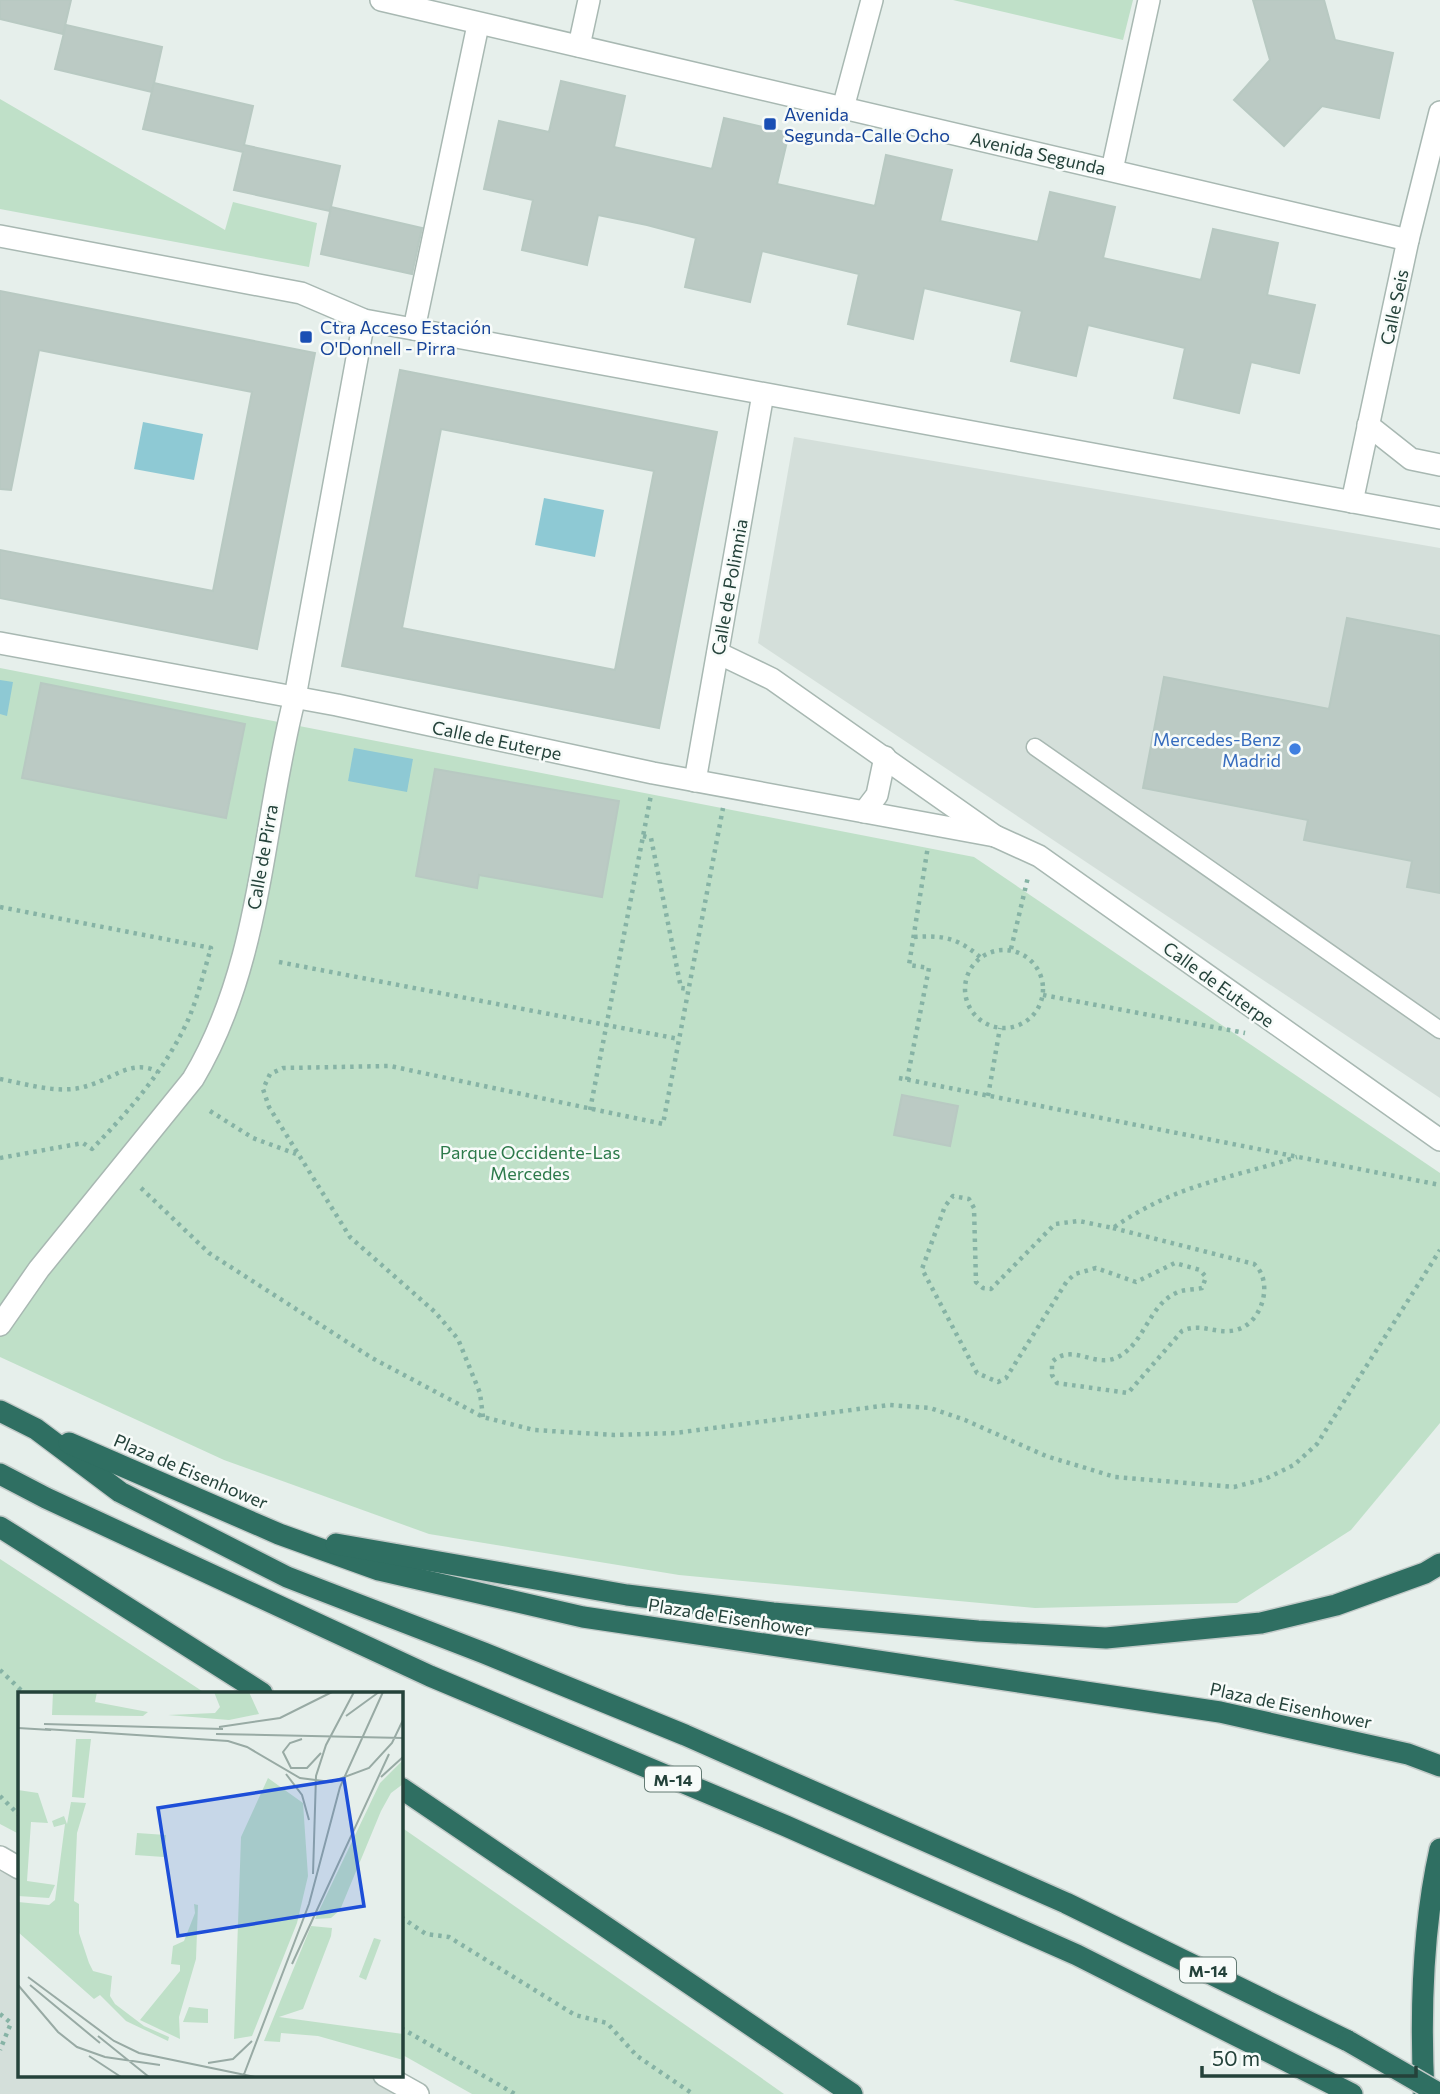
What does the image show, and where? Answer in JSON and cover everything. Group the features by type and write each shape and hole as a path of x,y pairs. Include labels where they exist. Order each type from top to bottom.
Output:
{"highway":[{"name":"M-14","path":"0,1411 36,1429 120,1492 287,1577 685,1735 1066,1903 1348,2040 1440,2094"},
{"name":"Plaza de Eisenhower","path":"36,1429 279,1534 379,1570 583,1617 1220,1712 1408,1754 1440,1766"},
{"name":"M-14","path":"0,1474 46,1498 430,1676 786,1826 1077,1955 1348,2091"},
{"path":"0,1527 259,1692"},
{"path":"279,1534 627,1595 773,1613 978,1631 1107,1638 1261,1623 1336,1605 1425,1573 1440,1564"},
{"path":"402,1789 852,2094"},
{"path":"1424,2094 1422,2046 1425,1946 1440,1849"}],"street":[{"name":"Avenida Segunda","path":"381,0 425,5 478,24 1408,240"},
{"path":"579,47 589,0"},
{"path":"843,108 872,0"},
{"path":"1112,170 1149,0"},
{"path":"414,329 478,24"},
{"name":"Calle Seis","path":"1352,502 1408,240 1440,112"},
{"path":"0,236 301,293 364,320 1440,518"},
{"name":"Calle de Pirra","path":"0,1325 39,1269 192,1079 214,1044 244,955 284,740 295,698 364,320"},
{"name":"Calle de Polimnia","path":"695,781 763,394"},
{"path":"1368,425 1411,459 1440,465"},
{"name":"Calle de Euterpe","path":"0,643 295,698 653,774 995,836"},
{"name":"Calle de Euterpe","path":"718,653 772,679 995,836 1040,856 1440,1140"},
{"path":"864,812 877,795 886,757"},
{"path":"0,1857 18,1867"},
{"path":"386,2076 418,2094"}],"lane":[{"path":"1035,747 1440,1030"}],"path":[{"path":"590,1110 653,774"},
{"path":"482,1417 480,1393 458,1339 435,1312 350,1237 269,1107 263,1089 270,1074 283,1068 390,1066 663,1124 726,787"},
{"path":"907,1080 929,968 909,965 931,824"},
{"path":"643,836 652,838 681,988 688,989"},
{"path":"1011,949 1028,877"},
{"path":"0,906 211,948 188,1019 158,1072 136,1104 92,1149 83,1143 0,1158"},
{"path":"914,937 933,936 963,942 980,957"},
{"path":"1011,949 1032,961 1044,983 1043,995 1035,1013 1028,1020 1000,1028 976,1017 965,993 966,979 980,957 990,951 1011,949"},
{"path":"279,962 679,1039"},
{"path":"1043,995 1248,1034"},
{"path":"988,1096 1000,1028"},
{"path":"0,1079 52,1088 84,1088 128,1068 148,1066 158,1072"},
{"path":"899,1078 1440,1185"},
{"path":"210,1111 253,1138 298,1155"},
{"path":"1113,1228 1254,1264 1263,1272 1266,1281 1256,1315 1250,1323 1237,1330 1223,1331 1193,1325 1182,1331 1128,1393 1070,1387 1057,1383 1052,1375 1052,1362 1060,1354 1076,1353 1092,1360 1108,1361 1120,1356 1165,1300 1178,1292 1202,1288 1206,1277 1200,1270 1175,1263 1136,1282 1120,1279 1104,1270 1086,1269 1067,1281 1006,1378 998,1382 977,1373 922,1269 945,1206 953,1196 969,1199 974,1208 976,1282 983,1288 991,1289 1055,1224 1079,1221 1113,1228 1161,1198 1189,1186 1297,1157"},
{"path":"141,1188 209,1253 372,1358 482,1417 534,1430 614,1435 726,1429 889,1405 930,1408 965,1420 1046,1456 1115,1477 1234,1487 1265,1479 1294,1465 1317,1444 1440,1250"},
{"path":"0,1670 23,1692"},
{"path":"0,1796 18,1814"},
{"path":"402,1918 426,1934 449,1937 575,2015 607,2023 637,2056 693,2094"},
{"path":"0,2014 11,2023 0,2050"},
{"path":"402,2029 515,2094"}],"shaded area":[{"path":"794,437 1440,548 1440,1098 758,643"},
{"path":"0,1857 18,1867 18,2076 386,2076 418,2094 0,2094"}],"green space":[{"path":"953,0 1133,0 1123,40"},
{"path":"0,99 225,230 233,202 317,223 309,267 0,209"},
{"name":"Parque Occidente-Las Mercedes","path":"0,668 974,857 1440,1173 1440,1423 1351,1530 1237,1603 1035,1608 679,1575 429,1534 224,1460 0,1357"},
{"path":"0,1559 203,1692 18,1692 18,1833 0,1824"},
{"path":"402,1828 784,2094 472,2094 402,2055"}],"water":[{"path":"143,422 203,434 194,480 134,469"},
{"path":"544,498 604,510 595,557 535,545"},
{"path":"0,680 13,682 7,716 0,714"},
{"path":"354,748 413,759 407,792 348,781"}],"building":[{"path":"0,0 71,0 63,34 0,19"},
{"path":"1253,0 1324,0 1335,40 1393,53 1379,118 1322,106 1284,146 1234,100 1270,60"},
{"path":"66,25 162,47 152,92 55,69"},
{"path":"561,81 625,96 614,147 712,169 724,118 789,133 777,184 875,206 886,155 952,170 940,221 1038,242 1050,192 1115,207 1103,258 1201,280 1213,229 1278,243 1267,295 1315,305 1299,373 1251,362 1239,413 1174,398 1185,348 1088,325 1076,376 1011,361 1022,311 924,288 913,339 848,324 859,274 762,251 750,302 685,287 696,238 647,225 598,215 587,265 522,250 533,200 484,189 499,121 549,132"},
{"path":"154,83 253,106 244,145 340,166 330,211 234,190 243,152 143,129"},
{"path":"331,207 422,228 412,274 321,254"},
{"path":"0,291 315,353 257,649 0,598 0,550 213,591 252,392 39,350 11,490 0,489"},
{"path":"400,370 717,432 659,728 342,666","holes":["441,429 654,471 615,670 402,628"]},
{"name":"Mercedes-Benz Madrid","path":"1347,618 1440,636 1440,893 1407,887 1412,861 1304,840 1308,820 1143,788 1164,677 1329,709"},
{"path":"41,683 245,724 226,818 22,778"},
{"path":"435,769 619,801 602,897 479,875 477,888 416,876"},
{"path":"902,1095 958,1106 950,1146 894,1135"}],"place":[{"name":"Avenida Segunda-Calle Ocho","path":"770,124"},
{"name":"Ctra Acceso Estación O'Donnell - Pirra","path":"306,337"},
{"name":"Mercedes-Benz Madrid","path":"1295,749"}]}
